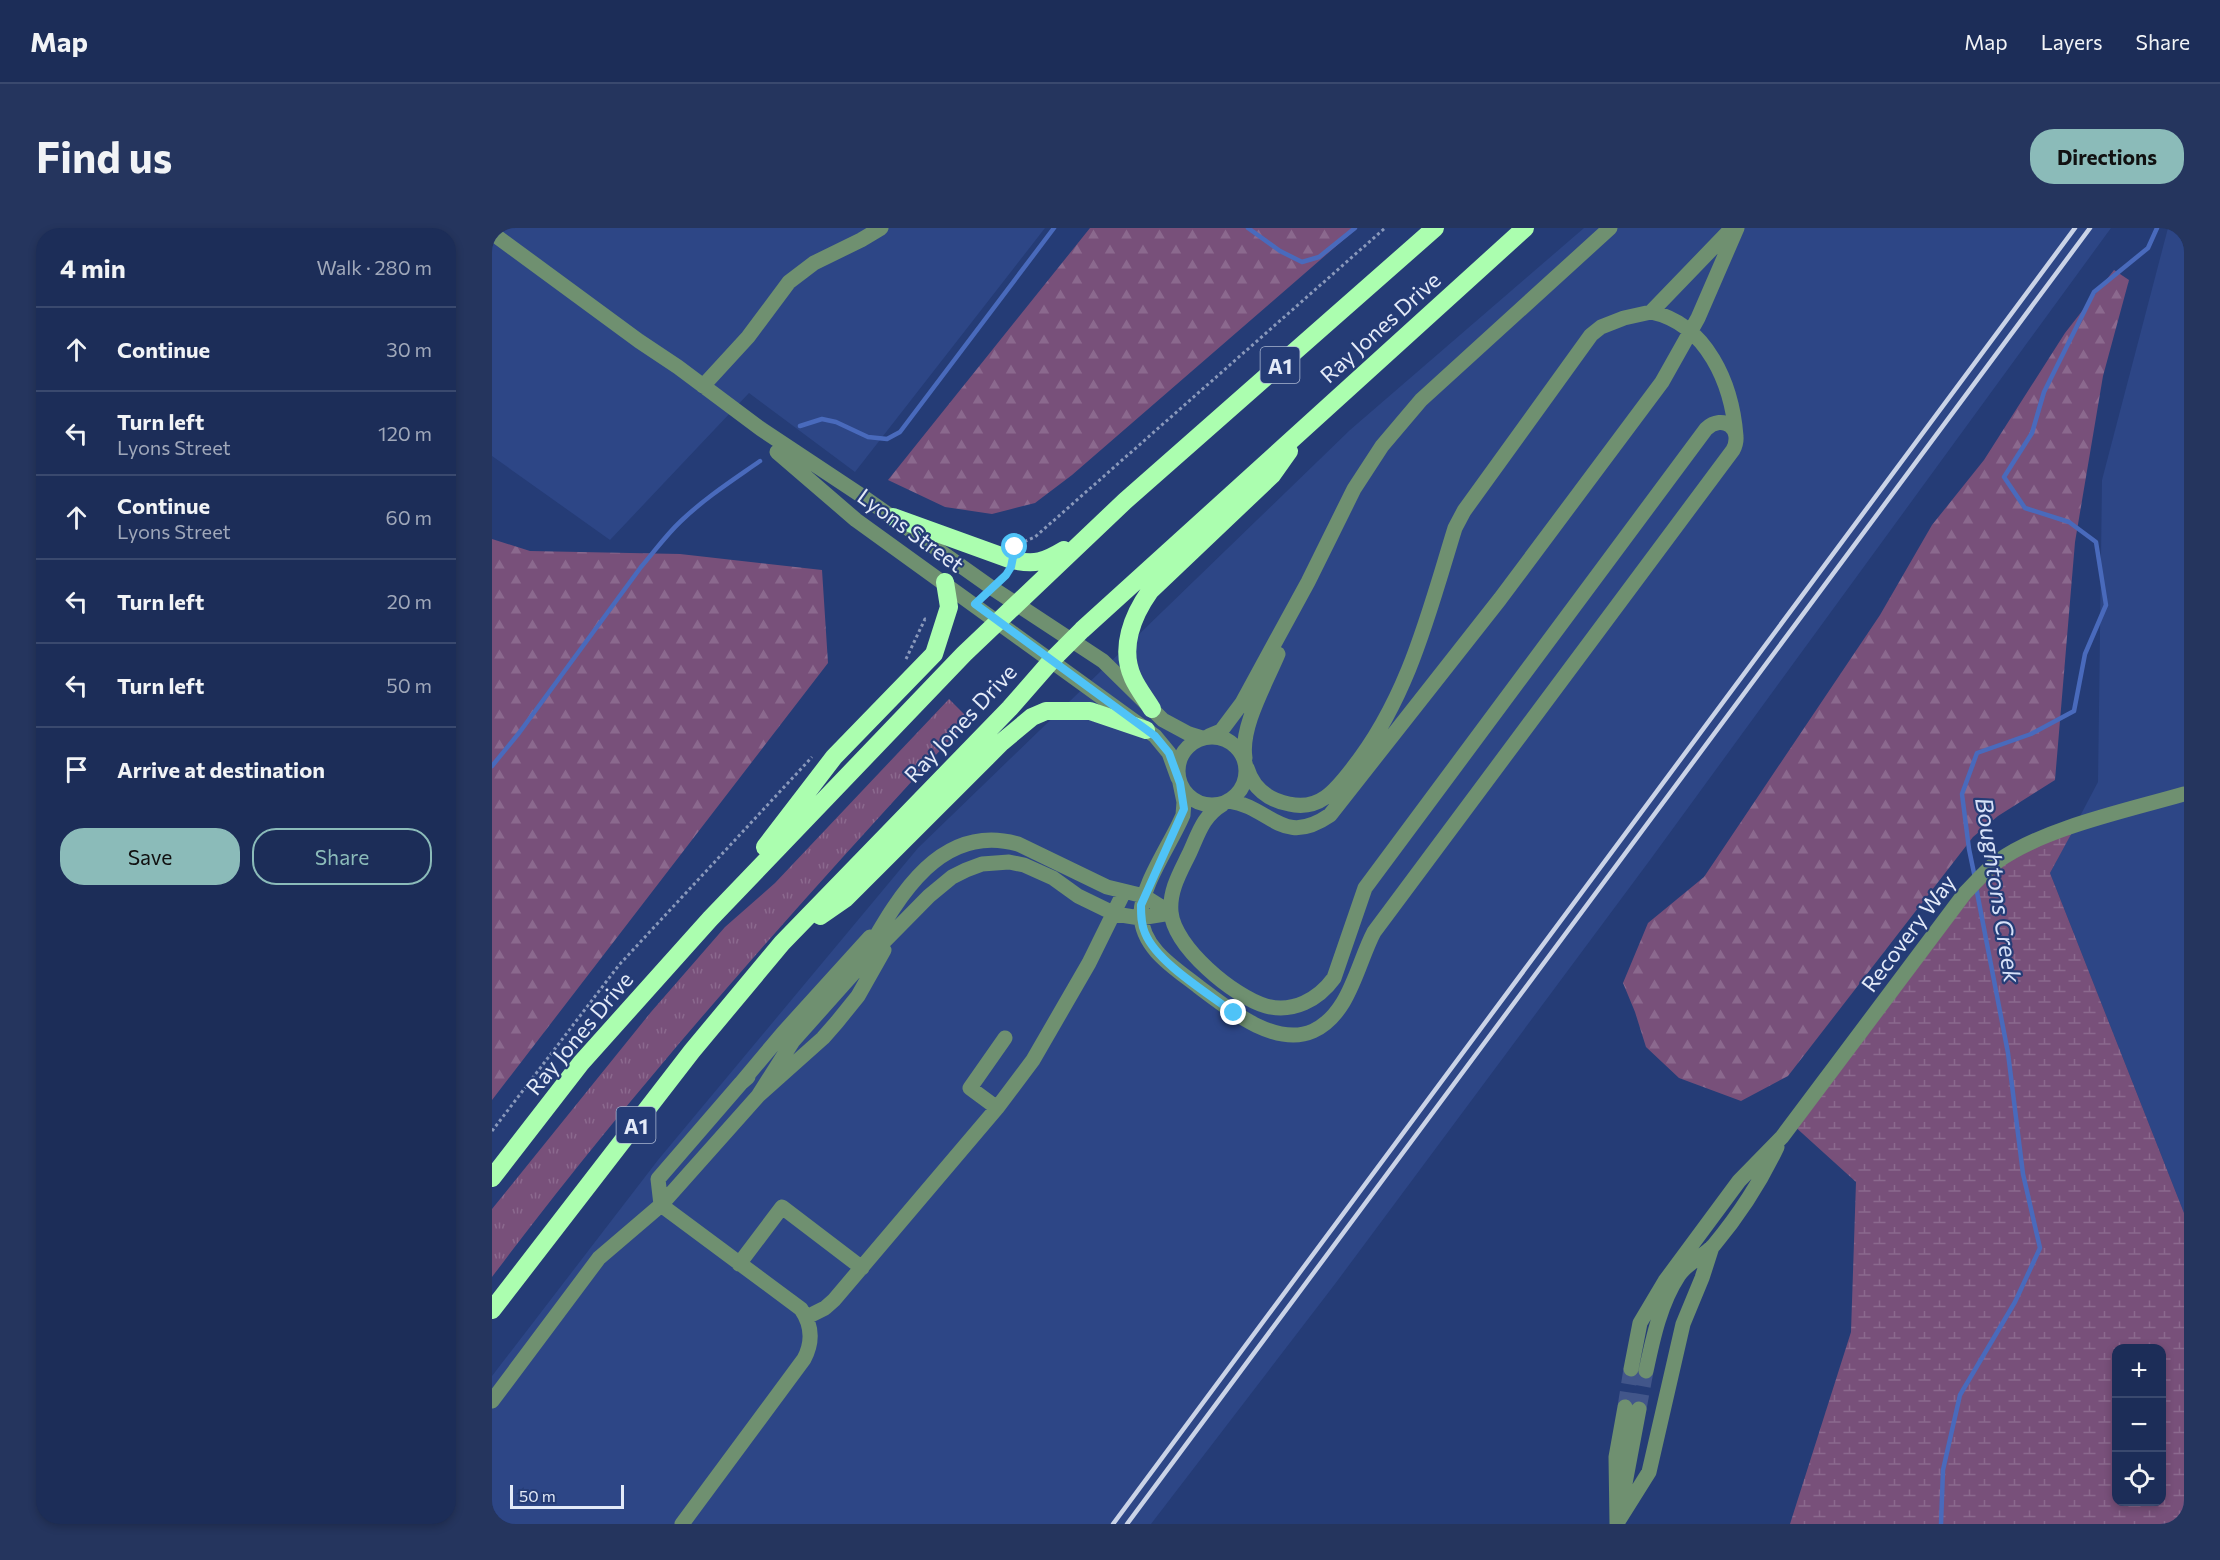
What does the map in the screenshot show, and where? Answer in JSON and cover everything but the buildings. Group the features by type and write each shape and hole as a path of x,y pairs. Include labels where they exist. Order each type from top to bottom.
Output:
{"highway":[{"name":"Ray Jones Drive","path":"492,1178 581,1063 710,919 964,654 1086,537 1435,228"},
{"name":"Ray Jones Drive","path":"492,1310 692,1051 782,943 1010,708 1052,660 1525,228"},
{"path":"1152,709 1133,678 1128,665 1127,650 1131,627 1139,607 1150,591 1272,476 1307,425"},
{"path":"893,517 1012,560 1029,563 1047,561 1086,537"},
{"path":"710,919 834,758 934,654 949,607 945,582"},
{"path":"782,943 846,898 1002,742 1032,717 1046,711 1090,711 1146,730"}],"street":[{"path":"703,386 748,337 789,282 814,263 881,228"},
{"path":"1610,228 1421,400 1398,425 1354,489 1308,582 1242,703 1221,731 1185,749 1180,758 1179,781 1186,793 1194,800 1205,804 1226,802 1242,804 1281,825 1296,828 1311,825 1330,815 1500,599 1662,382 1691,333 1737,228"},
{"path":"1651,312 1732,228"},
{"name":"Lyons Street","path":"492,233 761,429 1102,661 1163,720 1189,734 1206,737"},
{"path":"1140,918 1151,945 1163,959 1234,1013 1271,1030 1290,1035 1313,1031 1331,1018 1348,990 1374,932 1733,450 1737,438 1735,416 1726,384 1716,363 1691,333 1670,317 1651,312 1624,318 1601,327 1591,335 1464,511 1455,528 1419,645 1402,687 1366,751 1337,789 1322,801 1306,806 1285,804 1265,794 1255,786 1240,749 1221,737 1206,737"},
{"name":"Lyons Street","path":"639,341 674,374 791,462 856,520 945,582 1155,736 1169,753 1179,781 1184,802 1183,815 1144,896 1140,918"},
{"path":"1308,582 1249,726 1243,746 1246,764 1243,787 1206,817 1175,883 1170,902 1172,921 1183,942 1197,959 1212,973 1267,1006 1293,1006 1311,1001 1327,988 1334,978 1362,893 1706,429 1715,423 1726,423 1734,430 1737,438"},
{"name":"Recovery Way","path":"1782,1137 1762,1178 1712,1247 1680,1273 1639,1370 1640,1323 1650,1304 1710,1218 1750,1167 1782,1137 1967,890 1981,875 2000,860 2037,840 2184,794"},
{"path":"859,967 901,896 936,859 959,846 988,839 1005,840 1018,844 1107,887 1144,896 1171,913"},
{"path":"758,1096 793,1041 807,1025 928,896 952,877 982,864 996,861 1009,862 1037,870 1053,878 1078,896 1112,913 1140,918 1171,913"},
{"path":"807,1317 825,1308 862,1268 997,1108 1033,1060 1089,963 1124,892"},
{"path":"1362,893 1361,904 1370,915 1381,917 1390,911"},
{"path":"682,1524 804,1359 809,1350 811,1335 807,1317 793,1302 661,1205 658,1179 783,1033 889,915"},
{"path":"492,1401 599,1258 661,1205 758,1096 822,1038 848,1010 893,935"},
{"path":"997,1108 970,1088 1005,1038"},
{"path":"741,1083 793,1041"},
{"path":"740,1264 782,1207 862,1268"},
{"path":"1617,1523 1649,1472 1683,1324 1712,1247"},
{"path":"1617,1523 1616,1457 1632,1408"}],"path":[{"path":"1012,560 1015,547 1035,537 1385,228"},
{"path":"905,659 925,619 944,624"},
{"path":"492,1131 619,965 818,750"}],"shaded area":[{"path":"492,228 1045,228 855,472 749,393 610,540 492,456"},
{"path":"1584,228 2111,228 1650,860 1335,1284 1151,1524 492,1524 492,1376 658,1160 918,848 1350,430"},
{"path":"2168,228 2184,228 2184,1213 2050,873 2098,782 2102,480"}],"green space":[{"path":"1090,228 1357,228 1072,475 1035,503 992,514 945,507 888,480"},
{"path":"2114,270 2129,280 2103,376 2075,542 2055,780 1998,816 1973,837 1788,1076 1741,1101 1679,1078 1646,1047 1623,983 1648,923 1704,877 1880,615 1932,525 1984,460 2065,333"},
{"path":"492,539 530,551 680,554 822,570 828,663 492,1100"},
{"path":"949,699 969,719 723,992 605,1132 492,1277 492,1209 651,1012 725,927 775,883"},
{"path":"2075,827 2050,873 2184,1213 2184,1524 1790,1524 1851,1332 1856,1182 1792,1124 1981,875"}],"waterway":[{"path":"800,426 822,419 836,422 868,437 887,439 900,432 1054,228"},
{"path":"1248,228 1280,251 1302,262 1319,257 1355,228"},
{"name":"Boughtons Creek","path":"1975,878 1962,794 1977,753 2031,734 2074,711 2085,654 2106,605 2096,542 2069,522 2025,508 2004,477 2032,433 2044,392 2094,292 2148,248 2157,228"},
{"path":"492,766 665,538 700,505 760,461"},
{"name":"Boughtons Creek","path":"1941,1524 1943,1470 1960,1395 2015,1302 2040,1248 2023,1174 2008,1053 1976,887"}],"tunnel":[{"path":"1625,1407 1631,1369"},
{"path":"1639,1409 1646,1371"}],"railway":[{"path":"1113,1524 2075,228"},
{"path":"1127,1524 2090,228"}],"route":[{"path":"1015,547 1011,567 1006,575 975,604 1155,736 1169,753 1180,783 1184,802 1183,815 1145,891 1140,918 1151,945 1163,959 1234,1013"}]}
